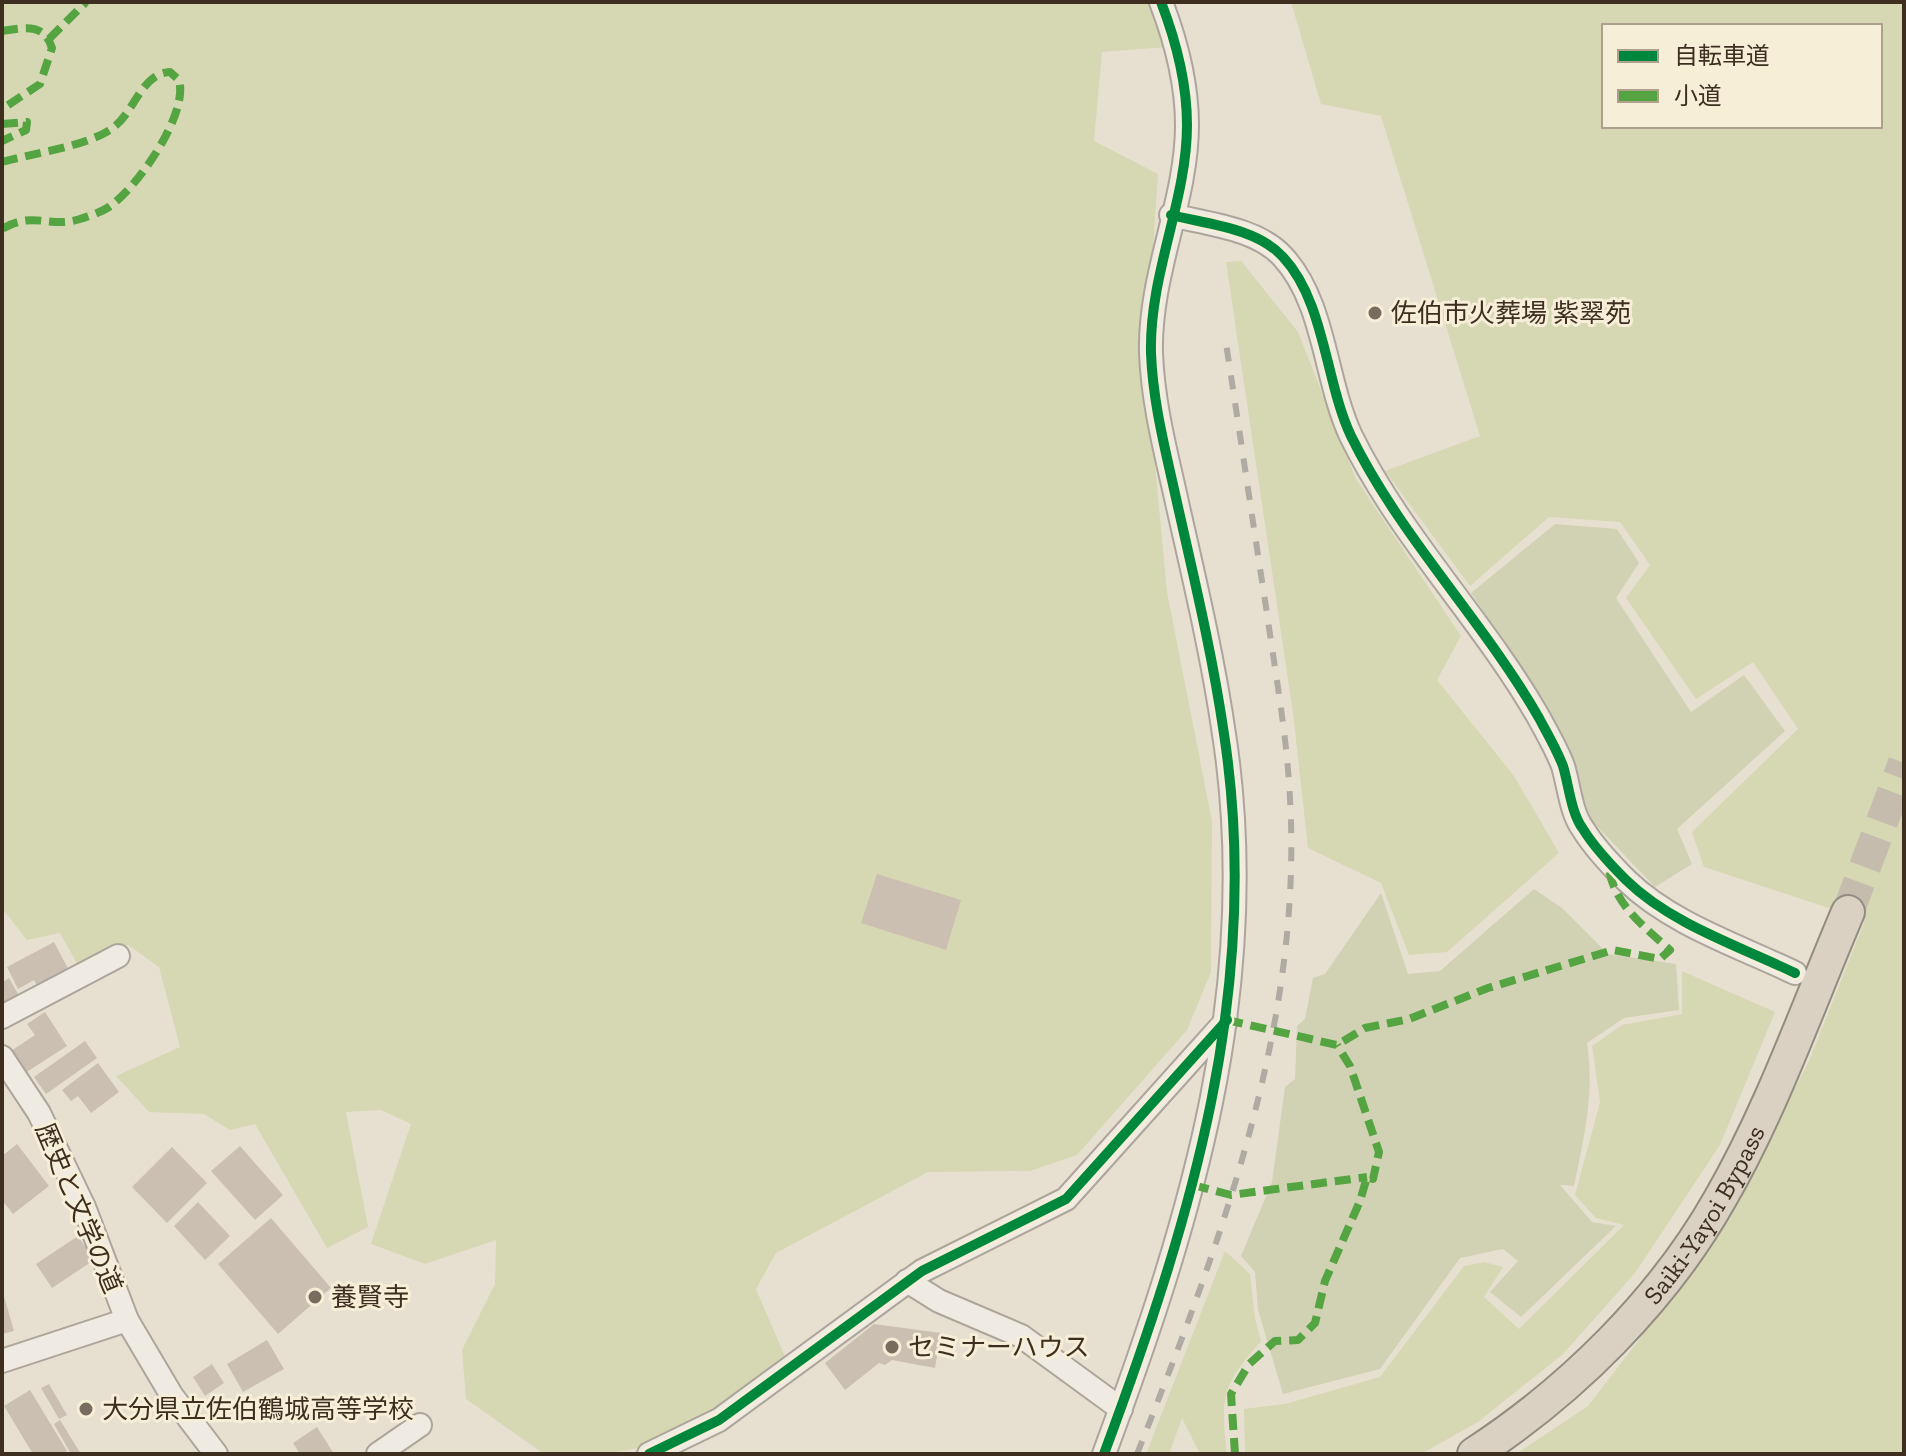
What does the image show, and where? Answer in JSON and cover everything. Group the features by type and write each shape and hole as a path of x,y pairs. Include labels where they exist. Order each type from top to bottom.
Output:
{"highway":[{"name":"Saiki-Yayoi Bypass","path":"1474,1454 1584,1367 1667,1279 1720,1201 1761,1120 1848,912"}],"street":[{"path":"1104,1454 1178,1244 1208,1129 1227,1020 1236,867 1234,809 1221,715 1155,406 1151,351 1155,291 1187,127 1183,78 1161,2"},
{"path":"1171,215 1250,235 1284,257 1316,316 1326,364 1349,433 1371,476 1451,593 1503,660 1539,718 1562,763 1581,828 1627,881 1665,910 1795,973"},
{"path":"2,1017 118,956"},
{"path":"649,1454 719,1420 907,1281 990,1235 1066,1199 1185,1056 1227,1020"},
{"name":"歴史と文学の道","path":"2,1057 39,1113 84,1207 127,1320 172,1396 216,1454"},
{"path":"907,1281 939,1301 1021,1336 1121,1409"},
{"path":"2,1361 127,1320"},
{"path":"378,1454 420,1425"}],"green space":[{"path":"2,2 1151,2 1167,47 1102,52 1094,141 1158,174 1150,291 1151,422 1167,592 1212,821 1211,972 1187,1030 1077,1155 1030,1171 928,1172 776,1253 756,1289 785,1357 750,1392 654,1445 605,1454 544,1454 466,1399 462,1350 495,1284 496,1240 425,1264 371,1244 411,1124 381,1110 346,1112 368,1227 327,1248 255,1124 230,1130 204,1114 149,1112 116,1076 180,1047 159,967 128,945 79,967 60,933 27,940 2,908"},
{"path":"1291,2 1904,2 1904,1454 1516,1454 1588,1406 1718,1237 1809,1061 1865,920 1704,867 1692,832 1798,729 1753,662 1696,699 1626,598 1650,565 1620,522 1549,517 1470,586 1385,471 1480,436 1381,116 1321,104"},
{"path":"1241,261 1298,332 1356,479 1461,636 1437,680 1514,776 1559,853 1447,952 1409,955 1381,883 1308,848 1293,713 1226,262"},
{"path":"1555,524 1617,529 1639,563 1616,598 1691,712 1744,675 1785,731 1677,829 1692,864 1655,887 1592,821 1557,725 1471,593"},
{"path":"1534,889 1562,908 1608,954 1676,964 1679,1010 1624,1018 1587,1043 1589,1097 1581,1150 1574,1186 1560,1185 1592,1222 1616,1226 1521,1317 1490,1292 1518,1261 1503,1249 1460,1258 1380,1369 1283,1394 1258,1310 1255,1272 1241,1256 1272,1182 1285,1087 1295,1079 1297,1026 1305,1019 1313,978 1325,974 1381,893 1408,974 1440,971"},
{"path":"1682,971 1775,1012 1720,1145 1635,1273 1563,1354 1478,1422 1421,1454 1245,1454 1244,1409 1285,1404 1380,1377 1464,1266 1484,1262 1503,1267 1484,1297 1519,1329 1624,1225 1596,1218 1575,1195 1600,1102 1592,1046 1622,1025 1682,1014"},
{"path":"1225,1251 1250,1274 1261,1341 1238,1369 1227,1392 1224,1418 1227,1454 1200,1454 1182,1418 1169,1454 1146,1454"}],"building":[{"path":"877,874 961,900 946,950 861,923"},
{"path":"54,942 71,974 40,991 34,980 18,989 7,967"},
{"path":"9,978 22,1001 2,1013 2,983"},
{"path":"45,1012 67,1046 22,1075 8,1053 35,1035 27,1024"},
{"path":"85,1041 97,1058 46,1094 34,1077"},
{"path":"98,1063 119,1092 91,1113 78,1096 71,1101 62,1090"},
{"path":"17,1144 49,1186 13,1214 2,1200 2,1156"},
{"path":"240,1146 283,1195 255,1220 211,1171"},
{"path":"172,1147 207,1183 167,1223 132,1187"},
{"path":"198,1202 230,1236 205,1260 174,1226"},
{"path":"271,1218 331,1288 278,1334 218,1264"},
{"path":"78,1236 94,1260 52,1288 36,1264"},
{"path":"2,1289 14,1331 2,1334"},
{"name":"セミナーハウス","path":"874,1324 941,1333 935,1368 892,1360 885,1365 879,1363 845,1390 825,1363"},
{"path":"267,1340 284,1369 243,1392 227,1364"},
{"path":"212,1364 224,1383 205,1396 193,1377"},
{"path":"49,1384 67,1415 59,1419 41,1388"},
{"path":"30,1390 67,1451 62,1454 33,1454 4,1406"},
{"path":"60,1420 81,1454 71,1454 54,1424"},
{"path":"317,1427 334,1454 300,1454 293,1443"}],"tunnel":[{"path":"1848,912 1904,763"}],"railway":[{"path":"1137,1454 1197,1296 1249,1134 1269,1051 1283,968 1291,884 1290,799 1283,727 1225,337"}],"marked path":[{"path":"49,39 86,2"},
{"path":"2,31 38,30 52,48 40,84 2,109"},
{"path":"2,162 104,134 121,120 152,79 170,72 179,80 180,94 169,130 133,184 106,209 69,222 23,221 2,229"},
{"path":"2,124 27,122 26,130 2,141"},
{"path":"1227,1020 1337,1045 1365,1028 1409,1019 1488,988 1613,950 1660,959 1670,950 1638,921 1621,900 1614,888 1608,860"},
{"path":"1235,1454 1231,1394 1249,1364 1275,1341 1298,1340 1315,1323 1325,1281 1360,1201 1367,1177 1373,1179 1379,1152 1350,1066 1337,1045"},
{"path":"1193,1185 1231,1195 1367,1177"}],"cycle path":[{"path":"1104,1454 1165,1278 1190,1190 1211,1101 1226,1011 1234,920 1234,828 1224,734 1215,677 1161,431 1152,373 1152,324 1156,295 1181,182 1187,125 1180,62 1161,2"},
{"path":"1171,215 1231,228 1260,239 1283,257 1297,275 1316,319 1335,391 1351,436 1394,509 1493,647 1539,718 1563,766 1576,815 1597,849 1644,896 1684,922 1795,973"},
{"path":"649,1454 719,1420 922,1271 1066,1199 1227,1020"}],"place":[{"name":"佐伯市火葬場 紫翠苑","path":"1375,313"},
{"name":"養賢寺","path":"315,1297"},
{"name":"セミナーハウス","path":"892,1347"},
{"name":"大分県立佐伯鶴城高等学校","path":"86,1409"}]}
